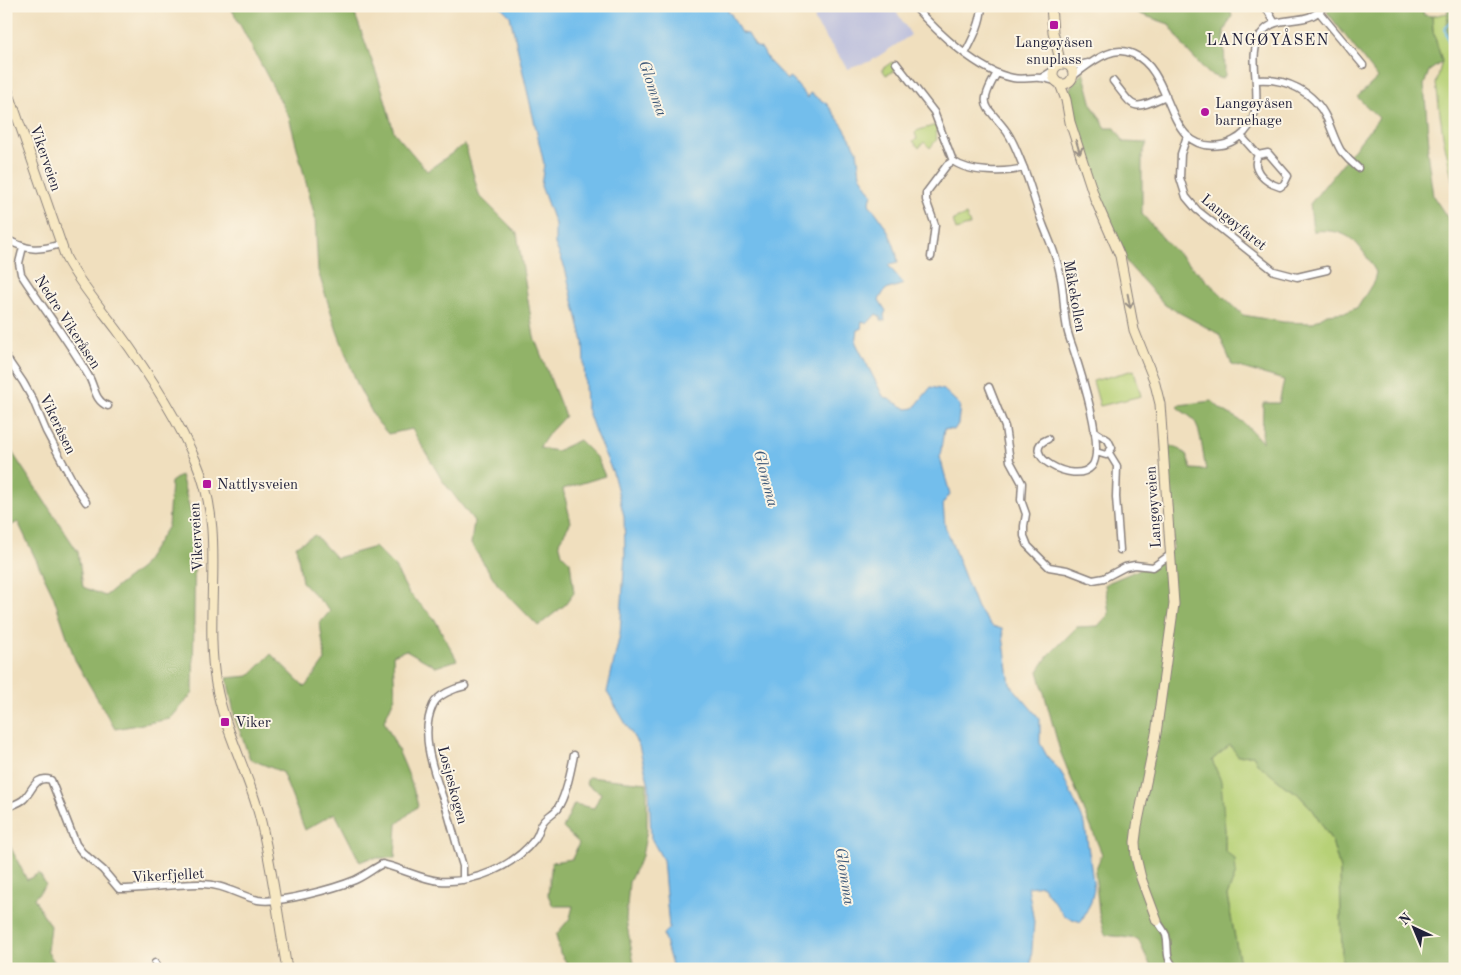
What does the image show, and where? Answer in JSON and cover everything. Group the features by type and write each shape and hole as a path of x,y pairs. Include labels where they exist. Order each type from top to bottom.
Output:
{"main road":[{"path":"1051,6 1056,49 1061,67 1071,79 1067,83 1058,82"},
{"name":"Langøyveien","path":"1061,67 1053,76 1058,82 1066,100 1070,122 1094,199 1120,256 1134,330 1160,404 1174,593 1173,618 1167,646 1156,734 1137,826 1136,842 1136,857 1141,878 1157,921"},
{"name":"Langøyveien","path":"1066,100 1071,79"},
{"name":"Vikerveien","path":"6,85 61,244 78,279 131,349 166,406 198,465 208,495 212,556 212,631 216,684 224,716 258,814 287,969"}],"street":[{"path":"914,6 928,23 966,54 997,73 1015,79 1041,78 1058,82"},
{"path":"966,54 976,32 982,6"},
{"path":"1265,6 1275,23"},
{"path":"1071,79 1091,62 1112,52 1123,51 1134,54 1147,62 1154,70 1176,121 1187,136 1202,143 1220,145 1241,136 1249,127 1254,116 1257,80 1256,44 1264,30 1275,23 1307,19 1319,12 1324,6"},
{"path":"1319,12 1363,65"},
{"path":"1041,78 1061,67 1091,62"},
{"path":"896,63 934,112 952,161 957,164 991,172 1024,168"},
{"name":"Måkekollen","path":"997,73 988,90 986,106 1007,132 1024,168 1060,274 1066,323 1087,394 1096,452"},
{"path":"1257,80 1269,79 1285,83 1304,91 1313,98 1327,119 1342,152 1358,168"},
{"path":"1113,81 1135,106 1142,106 1166,96"},
{"name":"Langøyfaret","path":"1187,136 1181,154 1180,178 1186,197 1196,210 1274,271 1297,278 1327,270"},
{"path":"1241,136 1258,155"},
{"path":"1268,153 1272,156 1288,176 1284,184 1280,187 1273,185 1259,173 1256,169 1255,161 1258,155 1268,153"},
{"path":"931,257 935,225 926,200 926,193 952,161"},
{"path":"6,239 35,250 61,244"},
{"name":"Nedre Vikeråsen","path":"23,247 19,262 21,274 88,375 97,399 100,403 108,406"},
{"name":"Vikeråsen","path":"6,357 26,388 46,431 86,502"},
{"path":"989,387 1005,427 1010,461 1022,483 1021,500 1026,514 1024,526 1025,540 1028,546 1046,565 1096,580 1125,567 1135,565 1153,567 1170,554"},
{"path":"1048,439 1040,447 1041,457 1047,464 1078,473 1086,471 1092,465 1096,452 1103,455 1109,453 1112,448 1110,442 1094,431"},
{"path":"1109,453 1116,466 1120,550"},
{"name":"Losjeskogen","path":"463,880 463,866 430,755 428,734 430,714 435,702 456,688 465,686"},
{"name":"Vikerfjellet","path":"6,808 25,798 30,788 41,779 51,780 76,844 119,889 203,884 218,886 260,900 275,899 311,894 343,885 358,879 382,864 438,880 463,880 482,876 511,862 536,838 542,824 556,810 562,800 574,755"},
{"path":"1157,921 1166,935 1166,952 1169,962 1176,969"}],"shaded area":[{"path":"814,6 893,6 911,35 871,61 848,69 815,22"}],"green space":[{"path":"230,6 352,6 382,89 394,132 427,171 465,144 479,195 517,233 534,337 565,416 550,432 539,448 557,451 579,440 597,458 605,476 563,489 571,522 559,542 562,554 570,562 574,593 565,605 538,626 498,585 471,544 474,521 442,480 412,429 388,434 376,420 358,386 337,331 318,271 315,217 289,117"},
{"path":"1128,6 1229,6 1232,16 1224,31 1225,76 1221,79 1209,74 1184,47 1169,24 1140,14"},
{"path":"1330,6 1422,6 1424,15 1432,16 1433,31 1442,62 1429,71 1424,85 1429,144 1427,151 1433,196 1455,229 1455,969 1344,969 1342,959 1340,869 1332,841 1313,810 1297,793 1286,787 1257,763 1253,755 1238,756 1230,745 1212,760 1221,781 1225,851 1235,859 1236,873 1227,896 1241,969 1151,967 1138,939 1105,935 1099,914 1095,871 1102,854 1060,751 1038,671 1048,656 1077,627 1098,626 1109,614 1105,584 1157,562 1173,548 1168,469 1169,446 1176,447 1187,455 1191,469 1206,470 1196,423 1177,407 1179,405 1212,401 1221,409 1243,422 1262,442 1263,403 1279,403 1284,380 1232,365 1219,334 1165,305 1128,264 1092,188 1069,107 1070,88 1083,71 1092,105 1106,128 1115,128 1124,142 1147,143 1142,156 1142,214 1169,245 1243,315 1283,322 1312,323 1327,314 1347,312 1358,307 1374,281 1376,272 1352,239 1336,232 1313,231 1310,204 1379,118 1357,97 1378,78 1327,12"},
{"path":"1448,6 1455,6 1455,64 1447,28"},
{"path":"1448,13 1447,28 1455,64 1455,193 1443,136 1436,84 1442,61 1433,31 1432,16"},
{"path":"892,62 897,69 886,75 882,69"},
{"path":"936,125 938,131 935,132 937,139 930,148 924,142 919,148 913,141 917,139 916,131"},
{"path":"966,215 970,225 956,230 953,220"},
{"path":"1134,370 1141,396 1100,406 1093,381"},
{"path":"6,443 78,552 83,587 105,596 142,567 168,526 171,482 181,475 195,529 193,693 170,719 115,729 75,660 53,595 18,522 6,528"},
{"path":"315,535 336,558 375,547 395,567 408,592 434,618 457,660 436,667 406,650 393,655 395,697 384,721 408,773 418,806 397,824 395,858 370,858 360,862 335,813 305,830 282,772 250,759 235,718 227,678 249,676 271,654 305,687 325,660 320,623 330,611 302,582 296,546"},
{"path":"1230,745 1253,754 1258,763 1286,787 1297,793 1313,810 1332,841 1340,869 1342,959 1344,969 1241,969 1227,896 1236,873 1225,852 1225,830 1212,760"},
{"path":"588,777 647,783 647,830 642,856 629,882 626,920 635,969 571,969 560,953 556,935 570,918 573,906 553,906 548,895 552,862 572,859 579,843 563,828 574,804 594,808 601,793 586,784"},
{"path":"6,834 27,880 39,873 46,885 34,898 50,926 47,951 59,969 6,969"}],"water":[{"name":"Glomma","path":"500,6 730,6 728,12 741,33 748,34 755,46 762,49 768,60 787,80 789,77 792,79 808,98 810,93 827,104 857,150 860,175 872,194 869,204 879,217 895,247 898,263 888,265 904,284 885,290 879,300 886,311 884,315 885,321 881,320 881,317 876,314 868,323 862,321 856,343 883,396 907,409 914,408 931,387 944,390 960,405 958,424 954,430 944,429 940,457 950,494 943,503 945,526 977,608 992,626 1002,629 1010,684 1040,719 1040,743 1047,756 1061,772 1085,824 1094,889 1091,902 1081,922 1064,916 1042,885 1028,887 1034,922 1031,962 1033,969 673,969 663,934 669,928 663,860 651,838 649,785 639,746 607,692 620,634 625,553 624,516 613,473 586,406 583,342 565,268 555,244 555,224 541,186 544,164 510,16"}],"waterway":[{"path":"1453,25 1450,23 1446,26 1445,30 1450,47 1455,90"}],"place":[{"name":"Langøyåsen snuplass","path":"1054,25"},
{"name":"Langøyåsen barnehage","path":"1205,112"},
{"name":"Nattlysveien","path":"207,484"},
{"name":"Viker","path":"225,722"}],"district":[{"name":"LANGØYÅSEN","path":"1268,39"}]}
